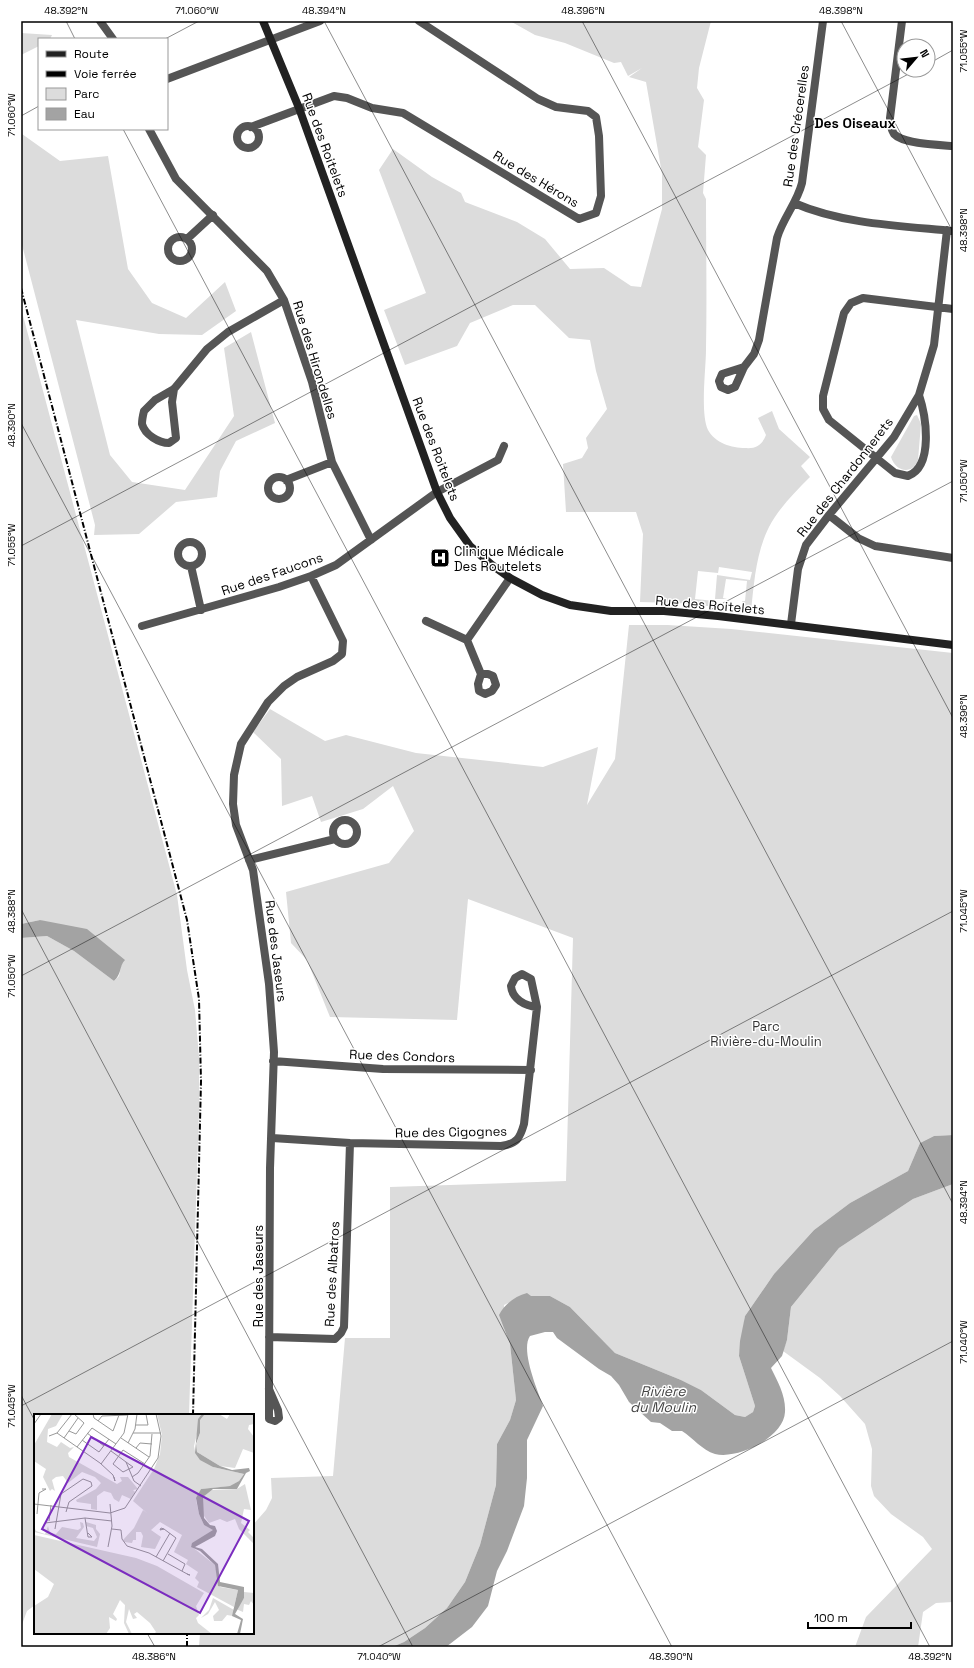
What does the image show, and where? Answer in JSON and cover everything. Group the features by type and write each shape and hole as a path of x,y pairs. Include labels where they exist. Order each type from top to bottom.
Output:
{"street":[{"name":"Rue des Roitelets","path":"263,21 299,108 437,492 450,518 470,546 510,578 542,595 570,605 597,610 677,612 791,624 953,645"},
{"path":"168,79 320,21"},
{"name":"Rue des Hérons","path":"299,108 334,96 347,98 372,108 403,113 579,219 596,213 601,196 599,136 596,117 588,111 556,108 538,99 419,21"},
{"name":"Rue des Crécerelles","path":"744,367 754,354 759,340 777,238 783,222 800,190 823,21"},
{"path":"902,21 890,118 891,127 894,134 906,140 953,146"},
{"path":"105,22 113,38"},
{"path":"250,127 299,108"},
{"name":"Rue des Hirondelles","path":"150,130 176,179 213,214 267,271 284,300 312,382 332,462 371,540"},
{"path":"794,203 815,211 858,219 950,231"},
{"path":"188,239 213,214"},
{"name":"Rue des Chardonnerets","path":"791,624 801,556 810,538 876,459 903,423 919,395 934,344 950,231"},
{"path":"919,395 926,423 923,460 920,468 912,475 902,476 876,459 829,420 823,409 823,396 844,313 852,303 863,298 953,309"},
{"path":"174,389 172,402 176,438 169,443 160,443 150,436 142,424 144,411 156,400 174,389 207,348 228,332 284,300"},
{"name":"Rue des Faucons","path":"142,626 201,610 311,576 336,565 437,492 498,460 504,446"},
{"path":"286,480 332,462"},
{"path":"829,515 858,538 875,546 953,558"},
{"path":"191,566 201,610"},
{"name":"Rue des Jaseurs","path":"269,1390 274,1061 269,984 253,870 240,839 233,804 234,776 241,744 268,702 284,686 297,677 333,661 342,654 343,641 311,576"},
{"path":"467,640 510,578"},
{"path":"426,621 467,640 481,674"},
{"path":"249,860 335,838"},
{"name":"Rue des Cigognes","path":"272,1138 350,1143 502,1146 516,1142 520,1138 524,1124 537,1007"},
{"name":"Rue des Condors","path":"274,1061 383,1069 531,1070"},
{"name":"Rue des Albatros","path":"269,1338 335,1339 341,1334 344,1327 350,1143"}],"green space":[{"path":"510,21 711,21 699,68 697,88 704,100 698,147 706,155 703,193 706,199 706,358 704,413 706,422 711,435 724,444 735,447 752,448 758,446 766,435 758,418 772,411 779,429 810,457 801,466 810,477 782,507 769,527 761,547 756,568 751,612 744,611 742,601 745,601 747,581 726,579 723,598 727,599 715,599 717,575 750,580 752,572 719,567 718,573 698,571 695,599 715,601 717,607 678,603 640,602 643,534 636,512 566,512 563,464 582,458 588,448 586,438 607,409 596,371 590,340 569,338 535,305 513,305 470,323 457,346 405,365 384,310 426,293 379,170 393,149 432,177 461,193 465,202 517,222 545,239 570,269 604,268 631,286 641,287 662,209 662,174 646,82 629,77 642,68 628,76 621,62 614,63 565,43 535,35"},
{"path":"21,33 52,35 50,38 38,38 38,46 21,55"},
{"path":"21,131 22,134 60,161 108,156 128,269 152,303 186,318 225,282 236,311 202,335 159,334 76,320 110,455 132,482 185,490 234,416 224,348 251,332 275,423 236,441 220,471 217,497 176,502 139,534 94,535 95,525 21,241"},
{"path":"21,308 177,895 187,970 195,1010 199,1057 199,1111 189,1414 34,1414 34,1606 27,1611 21,1627 21,938 47,936 74,951 114,981 119,976 122,962 40,920 21,924"},
{"path":"917,415 921,424 918,460 912,468 904,470 896,466 891,457 914,416"},
{"name":"Parc Rivière-du-Moulin","path":"629,625 668,625 731,629 953,653 953,1135 934,1136 920,1143 908,1171 850,1203 814,1230 774,1274 745,1316 739,1356 755,1406 753,1412 745,1417 735,1415 701,1390 681,1380 615,1353 570,1307 550,1296 531,1296 514,1300 504,1305 504,1328 510,1344 516,1400 510,1420 497,1444 496,1485 480,1545 465,1582 447,1608 425,1628 404,1642 392,1647 199,1647 200,1634 254,1634 254,1524 266,1510 272,1498 271,1478 333,1476 345,1338 390,1338 390,1187 566,1181 573,938 468,899 457,1020 330,1017 307,960 291,943 286,892 389,863 414,831 393,786 363,809 321,822 312,796 282,806 281,759 253,732 270,709 325,741 346,735 416,753 543,767 598,747 587,805 615,759"},
{"path":"953,1184 953,1602 936,1603 923,1612 918,1647 855,1647 866,1617 932,1549 923,1537 891,1514 874,1496 871,1486 872,1449 865,1424 840,1396 820,1378 783,1351 787,1340 791,1307 839,1248 913,1199"}],"water":[{"path":"40,920 87,929 125,960 117,978 114,981 74,951 47,936 21,938 21,924"},
{"name":"Rivière du Moulin","path":"953,1135 953,1184 913,1199 839,1248 791,1307 787,1340 782,1356 771,1368 783,1395 785,1412 783,1421 777,1430 758,1445 747,1450 725,1455 710,1452 682,1431 672,1431 660,1423 651,1422 629,1402 619,1385 611,1376 557,1338 553,1332 545,1332 530,1336 527,1342 528,1360 543,1406 527,1440 527,1478 524,1506 507,1551 497,1571 488,1606 472,1627 446,1647 392,1647 404,1642 425,1628 447,1608 465,1582 480,1545 496,1485 497,1444 510,1420 516,1400 510,1344 499,1315 507,1304 514,1298 527,1293 531,1296 550,1296 570,1307 615,1353 681,1380 701,1390 735,1415 745,1417 753,1412 755,1406 739,1356 740,1341 745,1316 774,1274 814,1230 850,1203 908,1171 920,1143 934,1136"}],"railway":[{"path":"21,288 187,920 199,999 201,1081 193,1414"},
{"path":"187,1634 187,1647"}],"place":[{"name":"Clinique Médicale Des Routelets","path":"440,558"}],"district":[{"name":"Des Oiseaux","path":"855,123"}]}
